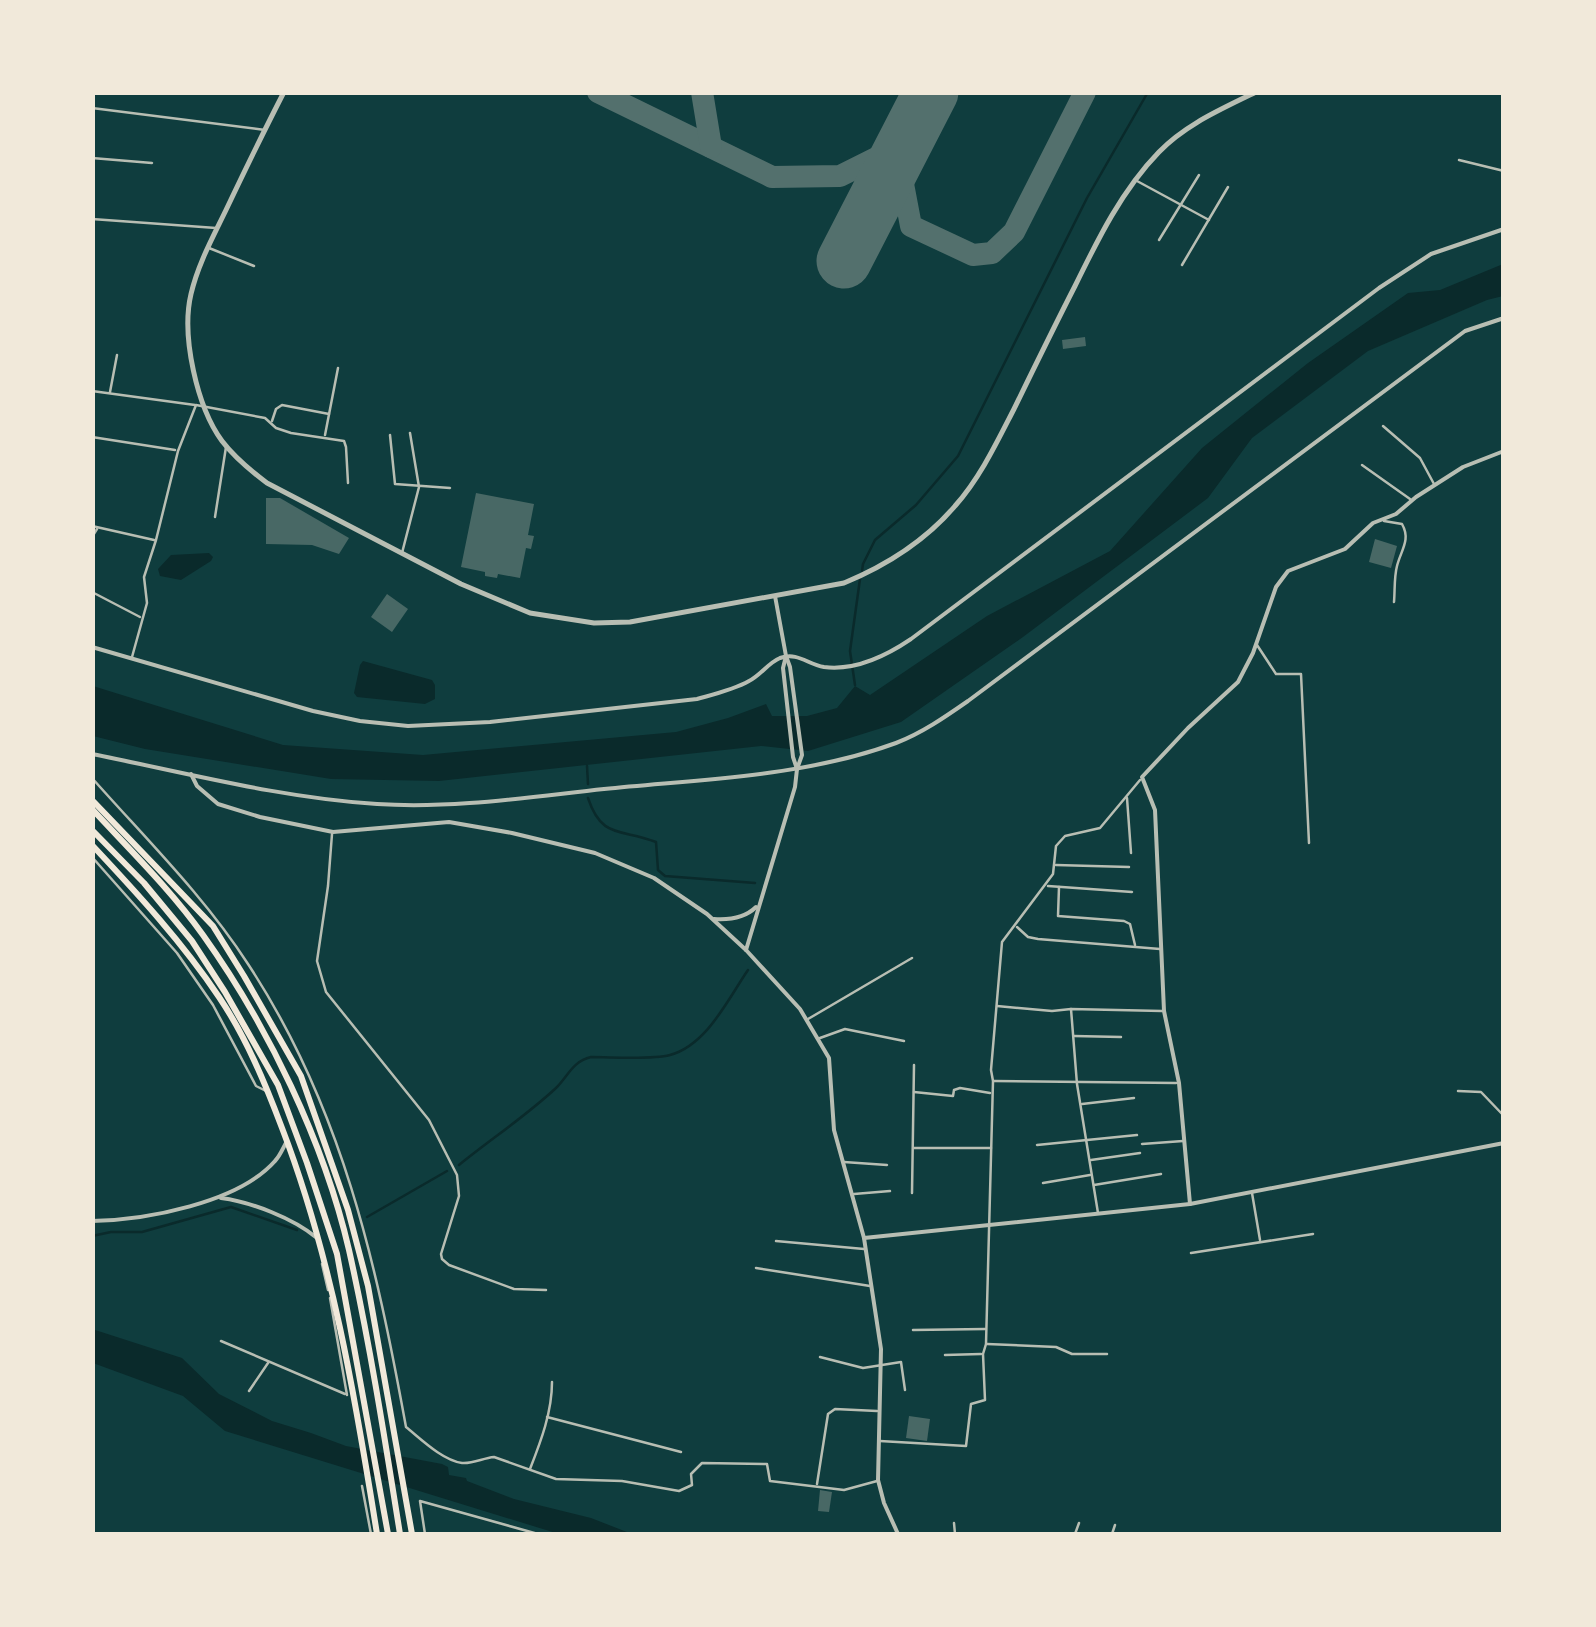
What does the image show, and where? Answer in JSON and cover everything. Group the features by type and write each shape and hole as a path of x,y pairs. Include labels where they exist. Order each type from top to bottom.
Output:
{"main road":[{"path":"92,800 213,926 301,1076 348,1210 368,1286 412,1534"},
{"path":"92,810 202,934 289,1081 321,1160 348,1248 400,1534"},
{"path":"92,830 144,883 192,941 278,1085 337,1254 388,1534"},
{"path":"92,846 184,950 220,998 268,1092 303,1183 348,1358 374,1534"}],"street":[{"path":"284,92 200,263 190,298 192,362 204,405 222,441 267,483 461,584 530,613 594,623 630,622 844,583 876,570 922,537 955,507 975,480 1096,244 1135,181 1161,150 1183,132 1256,92"},
{"path":"92,647 313,711 408,726 449,726 698,698 749,682 786,656 799,656 823,667 862,664 912,639 1378,288 1432,254 1504,230"},
{"path":"92,754 307,798 424,805 797,769 896,742 938,722 1465,331 1504,318"},
{"path":"1190,1204 1179,1084 1164,1011 1155,810 1142,777 1238,682 1276,587 1288,571 1345,549 1367,528 1396,514 1464,468 1504,452"},
{"path":"746,950 802,755 775,596"},
{"path":"786,656 783,668 797,769"},
{"path":"190,774 197,786 218,804 332,832 449,822 512,832 595,854 654,878 714,920 746,950 800,1009 829,1058 834,1130 864,1238 881,1349 878,1480 898,1534"},
{"path":"714,920 752,912 760,904"},
{"path":"92,1221 154,1216 216,1197 260,1174 274,1162 287,1141"},
{"path":"864,1238 1190,1204 1504,1143"},
{"path":"216,1197 236,1200 301,1225 319,1240"}],"lane":[{"path":"1232,92 1235,102"},
{"path":"92,108 264,130"},
{"path":"92,158 152,163"},
{"path":"1459,160 1504,171"},
{"path":"1159,240 1199,175"},
{"path":"1135,181 1209,220"},
{"path":"1182,265 1228,187"},
{"path":"92,218 217,228"},
{"path":"208,248 254,266"},
{"path":"110,393 118,354"},
{"path":"324,438 338,368"},
{"path":"92,390 204,405 265,418 291,433 344,440 348,483"},
{"path":"132,659 147,603 144,577 178,451 196,405"},
{"path":"271,424 276,408 282,405 329,414"},
{"path":"1383,426 1420,458 1435,486"},
{"path":"402,554 418,487 410,433"},
{"path":"390,434 395,484 450,488"},
{"path":"92,437 178,451"},
{"path":"215,517 227,446"},
{"path":"1362,465 1412,501"},
{"path":"1380,520 1402,524 1406,532 1397,566 1394,602"},
{"path":"92,536 95,527 156,540"},
{"path":"92,592 142,618"},
{"path":"1256,643 1276,674 1301,674 1309,843"},
{"path":"879,1441 966,1446 970,1404 984,1400 991,1070 1002,942 1054,874 1056,846 1065,836 1100,828 1142,777"},
{"path":"92,778 188,884 247,962 307,1068 335,1136 366,1233 406,1428 450,1460 462,1463 494,1457 556,1479 622,1481 679,1491 692,1485 691,1474 702,1463 766,1464 770,1480 844,1490 878,1480"},
{"path":"1126,796 1131,853"},
{"path":"332,832 319,973 326,992 429,1120 457,1175 459,1196 442,1259 514,1289 546,1290"},
{"path":"92,857 178,953 213,1004 256,1086 268,1092"},
{"path":"1054,864 1129,867"},
{"path":"1046,886 1132,892"},
{"path":"1059,887 1058,916 1124,921 1130,924 1136,947"},
{"path":"1016,925 1032,938 1161,949"},
{"path":"807,1020 912,958"},
{"path":"998,1006 1052,1011 1164,1011"},
{"path":"1071,1008 1076,1084 1098,1214"},
{"path":"818,1038 845,1029 904,1041"},
{"path":"1073,1036 1121,1037"},
{"path":"912,1193 914,1065"},
{"path":"993,1081 1179,1084"},
{"path":"912,1092 953,1096 954,1090 960,1088 992,1093"},
{"path":"1458,1092 1481,1092 1504,1116"},
{"path":"1080,1104 1134,1098"},
{"path":"1037,1146 1137,1135"},
{"path":"1142,1144 1184,1140"},
{"path":"913,1148 992,1148"},
{"path":"1090,1160 1140,1153"},
{"path":"843,1162 888,1165"},
{"path":"1043,1184 1091,1174"},
{"path":"1093,1186 1161,1174"},
{"path":"852,1194 890,1191"},
{"path":"1252,1192 1260,1241"},
{"path":"1191,1253 1313,1234"},
{"path":"776,1241 866,1249"},
{"path":"221,1341 347,1395 320,1260 322,1253"},
{"path":"756,1268 872,1287"},
{"path":"912,1330 986,1329"},
{"path":"986,1344 1106,1354"},
{"path":"946,1355 983,1354"},
{"path":"820,1357 863,1368 901,1362 905,1390"},
{"path":"249,1391 269,1362"},
{"path":"529,1470 552,1401 552,1382"},
{"path":"816,1486 828,1414 835,1408 880,1411"},
{"path":"547,1418 681,1452"},
{"path":"362,1486 374,1534"},
{"path":"425,1534 420,1500 538,1534"},
{"path":"954,1523 955,1534"},
{"path":"1075,1534 1079,1523"},
{"path":"1112,1534 1115,1525"}],"water":[{"path":"1503,264 1503,296 1368,351 1252,438 1208,498 1023,637 901,722 808,751 761,746 439,781 331,779 145,749 93,736 93,686 283,745 423,755 676,732 766,704 772,716 807,716 837,708 855,686 870,695 987,616 1110,551 1202,448 1308,363 1408,293 1440,290"},
{"path":"209,553 211,561 181,580 160,576 158,569 171,555"},
{"path":"363,661 432,680 435,699 425,704 357,697 354,693"},
{"path":"92,1329 182,1358 219,1394 272,1421 346,1446 442,1464 448,1467 449,1475 466,1478 514,1499 591,1518 632,1534 559,1534 225,1431 183,1396 93,1363"}],"building":[{"path":"1085,337 1086,346 1063,349 1062,340"},
{"path":"476,493 534,504 528,535 534,536 531,549 526,548 520,578 485,576 485,572 461,567"},
{"path":"266,498 280,498 349,538 339,554 312,545 266,544"},
{"path":"1375,539 1397,546 1391,568 1369,562"},
{"path":"387,594 408,609 392,632 371,617"},
{"path":"909,1416 930,1419 927,1441 906,1438"},
{"path":"820,1490 832,1492 829,1512 818,1511"}],"waterway":[{"path":"862,571 875,540 916,505 958,456 1087,198 1148,92"},
{"path":"855,685 850,651 860,579"},
{"path":"587,766 588,784"},
{"path":"588,798 606,827 656,842 658,870 665,876 755,883"},
{"path":"459,1165 545,1098 585,1059 670,1055 695,1042 715,1020 748,970"},
{"path":"367,1217 447,1171"},
{"path":"92,1236 142,1232 231,1207 297,1230"}],"taxiway":[{"path":"598,92 772,177 840,176 904,144"},
{"path":"702,92 711,147"},
{"path":"904,144 900,168 911,226 973,255 992,253 1014,232 1085,92"}],"runway":[{"path":"844,261 931,92"}]}
